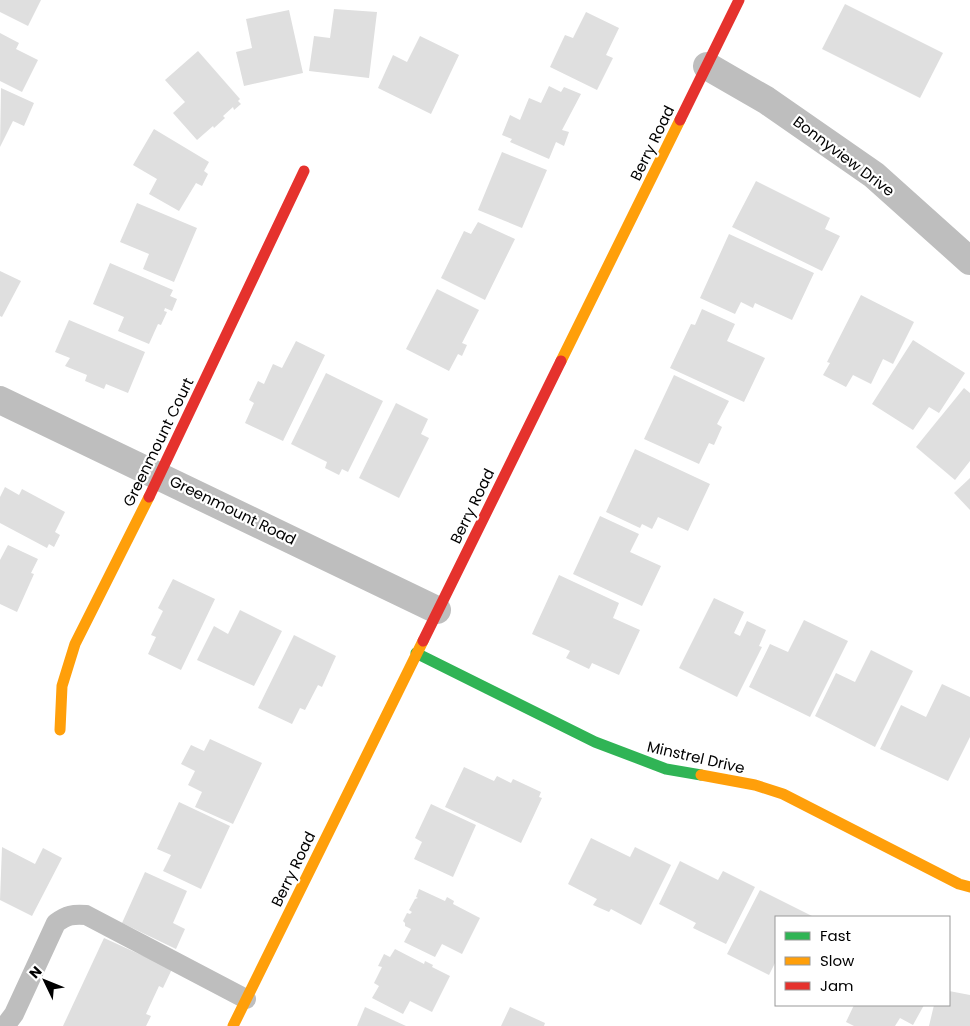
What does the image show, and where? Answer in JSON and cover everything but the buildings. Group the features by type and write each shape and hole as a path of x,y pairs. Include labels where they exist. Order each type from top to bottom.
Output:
{"street":[{"name":"Berry Road","path":"233,1026 739,0"},
{"name":"Bonnyview Drive","path":"707,66 766,100 874,175 970,261"},
{"name":"Greenmount Court","path":"60,730 62,686 75,644 159,475 304,171"},
{"name":"Greenmount Road","path":"0,400 437,610"},
{"name":"Minstrel Drive","path":"416,654 595,742 644,762 666,769 755,785 783,794 959,884 970,887"}],"lane":[{"path":"5,1026 14,1014 56,923 66,916 74,914 86,916 246,999"}],"traffic: fast":[{"path":"416,653 595,742 666,769 701,775"}],"traffic: slow":[{"path":"561,361 680,120"},
{"path":"60,730 62,686 75,644 149,497"},
{"path":"233,1026 423,641"},
{"path":"701,775 755,785 783,794 959,884 970,887"}],"traffic: jam":[{"path":"680,120 739,0"},
{"path":"149,497 304,171"},
{"path":"423,641 561,361"}]}
